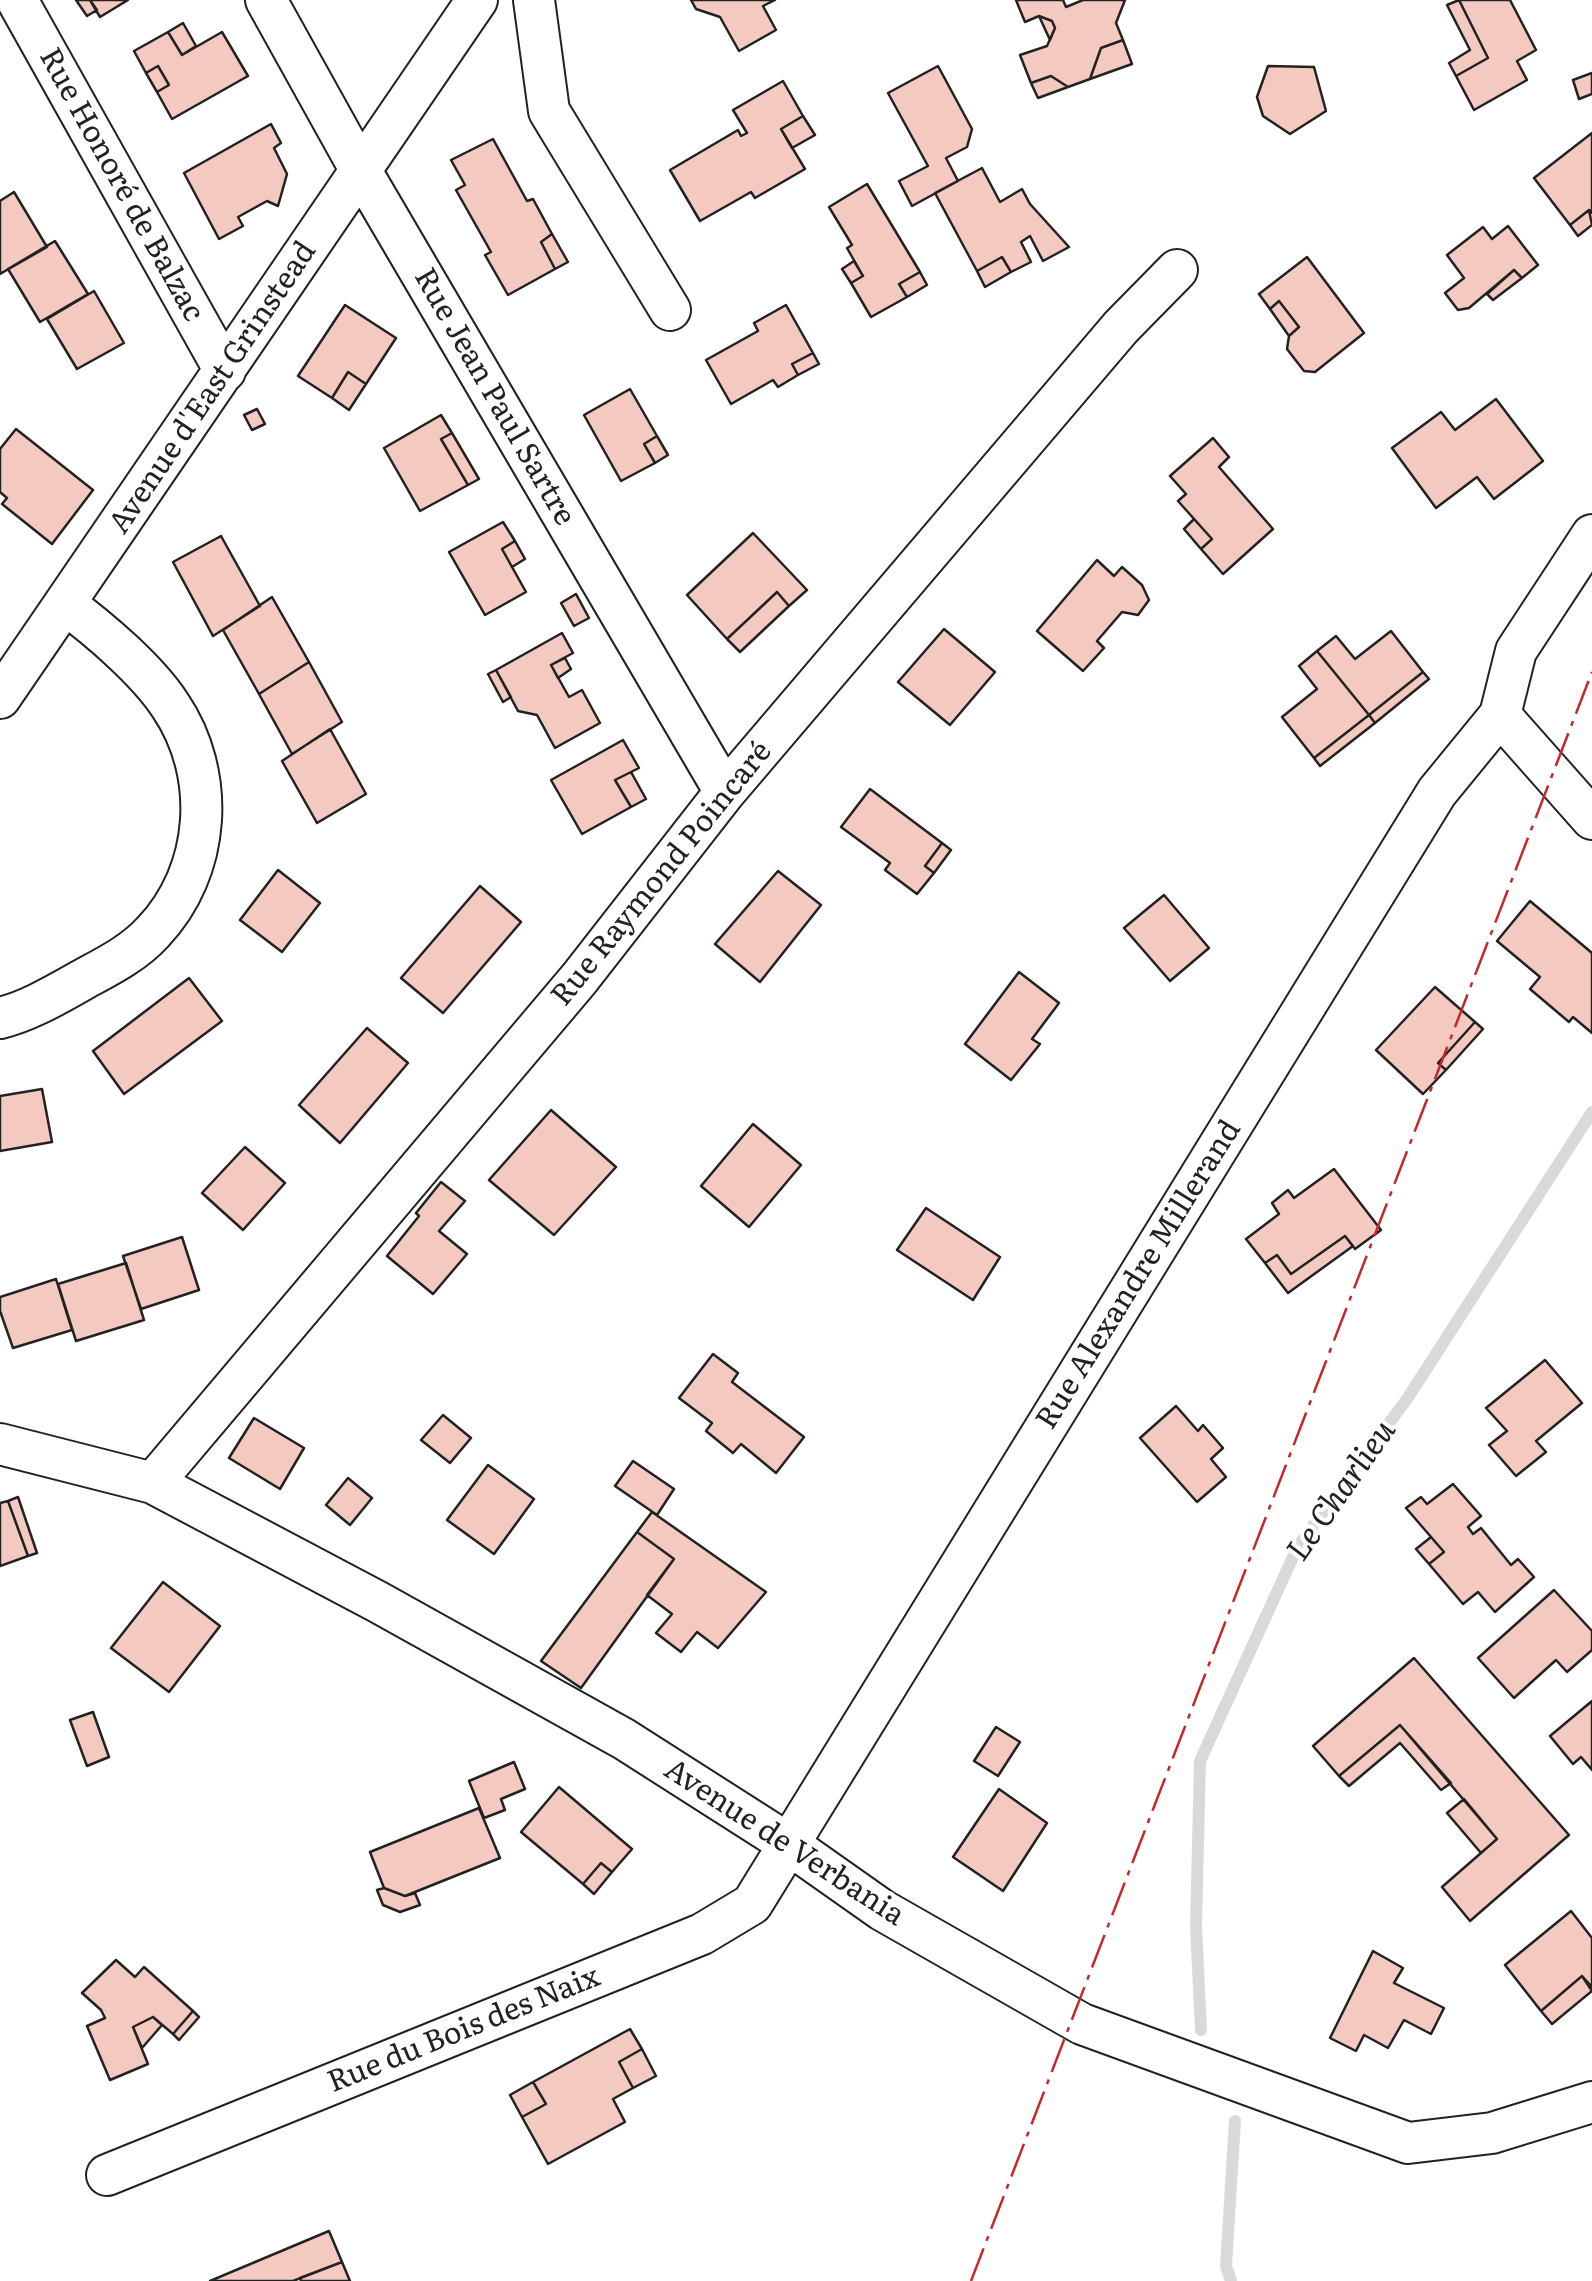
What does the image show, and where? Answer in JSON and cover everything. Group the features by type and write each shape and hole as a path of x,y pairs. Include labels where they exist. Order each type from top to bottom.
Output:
{"street":[{"name":"Rue Honoré de Balzac","path":"17,0 225,371"},
{"name":"Rue Jean Paul Sartre","path":"266,0 361,171 725,792"},
{"name":"Avenue d'East Grinstead","path":"0,698 11,658 65,604 477,0"},
{"path":"534,0 549,111 670,310"},
{"name":"Rue Raymond Poincaré","path":"153,1482 579,979 725,792 1121,327 1177,270"},
{"path":"1592,535 1516,652 1500,714 1592,820"},
{"path":"0,1018 60,992 118,960 154,932 185,886 196,852 204,799 192,749 170,704 103,632 65,604"},
{"name":"Rue Alexandre Millerand","path":"788,1843 1437,792 1500,714"},
{"name":"Avenue de Verbania","path":"0,1444 153,1482 624,1739 788,1843 882,1910 1082,2024 1408,2143 1492,2133 1592,2102"},
{"name":"Rue du Bois des Naix","path":"107,2174 702,1934 752,1904 788,1843"}],"building":[{"path":"76,0 90,0 97,10 87,16"},
{"path":"90,0 128,0 100,17"},
{"path":"691,0 775,0 763,6 776,30 739,51 720,17 696,9"},
{"path":"1016,0 1063,0 1066,7 1083,0 1125,0 1116,23 1123,40 1101,48 1090,79 1068,87 1051,76 1031,83 1020,55 1047,46 1055,28 1052,21 1039,16 1025,22"},
{"path":"1459,0 1510,0 1536,50 1517,61 1527,80 1474,110 1456,76 1488,58"},
{"path":"1459,0 1488,58 1456,76 1449,63 1470,50 1447,5"},
{"path":"1039,16 1052,21 1055,28 1050,40"},
{"path":"183,23 196,46 182,55 168,32"},
{"path":"168,32 182,55 222,32 248,76 172,119 157,92 169,85 158,66 146,73 134,51"},
{"path":"1123,40 1132,64 1090,79 1101,48"},
{"path":"158,66 169,85 157,92 146,73"},
{"path":"938,66 972,129 967,147 946,158 958,181 912,206 899,181 928,166 888,93"},
{"path":"1268,66 1314,67 1326,111 1290,134 1263,116 1257,97"},
{"path":"1592,73 1592,94 1579,99 1573,80"},
{"path":"1051,76 1068,87 1038,98 1031,83"},
{"path":"783,81 803,116 781,129 805,169 755,198 751,192 700,221 670,170 738,130 741,136 747,133 733,110"},
{"path":"803,116 815,135 792,148 781,129"},
{"path":"271,124 281,143 274,148 287,174 278,206 267,201 238,217 243,226 219,239 184,173"},
{"path":"1592,133 1592,213 1589,210 1570,225 1534,178"},
{"path":"493,139 527,201 533,199 552,234 541,242 555,269 508,295 485,255 491,252 456,190 465,185 451,160"},
{"path":"982,168 1000,202 1022,189 1030,204 1069,247 1043,261 1030,236 1021,242 1031,262 1011,272 1002,257 977,271 935,193"},
{"path":"867,184 920,272 899,284 907,297 871,317 851,283 863,276 847,248 852,245 829,207"},
{"path":"14,192 47,247 0,274 0,201"},
{"path":"1589,210 1592,225 1578,236 1570,225"},
{"path":"1508,226 1538,265 1522,278 1514,270 1469,308 1458,310 1445,293 1464,278 1447,255 1483,227 1492,239"},
{"path":"552,234 568,262 555,269 541,242"},
{"path":"55,241 88,294 40,322 8,269"},
{"path":"1002,257 1011,272 985,287 977,271"},
{"path":"1307,257 1364,333 1315,372 1304,371 1287,349 1289,336 1299,327 1279,301 1270,309 1259,294"},
{"path":"854,261 863,276 851,283 842,269"},
{"path":"1514,270 1522,278 1493,300 1487,294"},
{"path":"920,272 927,285 907,297 899,284"},
{"path":"94,291 124,343 77,369 47,319"},
{"path":"1279,301 1299,327 1289,336 1270,309"},
{"path":"345,305 396,338 366,384 348,372 332,398 298,376"},
{"path":"786,305 813,353 792,364 798,375 778,387 773,380 731,404 706,360 758,331 754,323"},
{"path":"813,353 819,364 798,375 792,364"},
{"path":"348,372 366,384 349,410 332,398"},
{"path":"630,389 657,436 644,444 655,463 621,481 584,415"},
{"path":"1496,399 1543,461 1494,499 1477,477 1436,508 1392,448 1441,412 1455,430"},
{"path":"257,409 265,424 252,430 244,415"},
{"path":"441,415 452,433 441,439 468,485 420,511 384,448"},
{"path":"16,429 93,490 52,544 2,504 7,498 0,492 0,449"},
{"path":"452,433 479,479 468,485 441,439"},
{"path":"657,436 668,455 655,463 644,444"},
{"path":"1213,438 1229,457 1219,467 1273,529 1223,574 1201,549 1212,539 1178,501 1186,494 1170,476"},
{"path":"1194,519 1212,539 1201,549 1184,529"},
{"path":"503,522 515,541 502,549 526,592 485,615 449,552"},
{"path":"753,533 807,590 789,606 777,592 727,639 687,595"},
{"path":"221,536 260,606 213,636 173,562"},
{"path":"515,541 525,559 512,567 502,549"},
{"path":"1097,560 1114,576 1122,567 1142,585 1149,600 1138,615 1122,612 1097,641 1104,648 1083,671 1037,631"},
{"path":"777,592 789,606 740,652 727,639"},
{"path":"576,594 589,618 574,626 561,603"},
{"path":"272,597 309,662 259,694 223,630"},
{"path":"944,629 995,672 950,725 898,682"},
{"path":"1391,631 1423,672 1369,715 1317,651 1336,636 1355,659"},
{"path":"562,633 573,653 551,665 569,697 582,690 600,723 555,748 537,715 518,711 496,670"},
{"path":"1317,651 1369,715 1314,758 1282,717 1317,689 1299,666"},
{"path":"565,658 571,669 558,678 551,665"},
{"path":"309,662 342,722 292,754 259,694"},
{"path":"496,670 511,697 503,702 488,674"},
{"path":"1423,672 1429,679 1375,723 1369,715"},
{"path":"1369,715 1375,723 1320,766 1314,758"},
{"path":"330,729 366,794 317,823 282,761"},
{"path":"623,740 639,768 615,780 631,807 582,834 551,780"},
{"path":"631,772 646,799 631,807 615,780"},
{"path":"870,789 942,843 925,866 934,873 917,894 885,870 890,863 841,827"},
{"path":"942,843 951,850 934,873 925,866"},
{"path":"278,870 320,903 282,952 240,920"},
{"path":"778,871 821,905 760,982 715,944"},
{"path":"480,886 521,922 443,1013 401,978"},
{"path":"1164,895 1209,948 1170,981 1124,928"},
{"path":"1530,901 1592,953 1592,1033 1573,1017 1569,1022 1530,989 1540,977 1497,941"},
{"path":"1019,972 1059,1003 1032,1039 1040,1044 1011,1080 965,1044"},
{"path":"189,978 222,1021 124,1094 93,1051"},
{"path":"1435,987 1475,1022 1438,1063 1446,1070 1423,1094 1376,1050"},
{"path":"1475,1022 1483,1029 1446,1070 1438,1063"},
{"path":"367,1028 408,1063 340,1143 299,1105"},
{"path":"42,1089 52,1142 0,1151 0,1096"},
{"path":"551,1110 616,1167 554,1235 489,1180"},
{"path":"753,1124 801,1165 749,1227 701,1186"},
{"path":"245,1147 285,1183 243,1230 202,1193"},
{"path":"1334,1169 1381,1230 1355,1249 1345,1236 1291,1274 1277,1255 1265,1263 1246,1239 1279,1214 1272,1203 1288,1190 1294,1198"},
{"path":"441,1182 465,1201 439,1231 467,1254 433,1294 387,1256"},
{"path":"926,1208 1000,1257 973,1300 897,1250"},
{"path":"1345,1236 1353,1246 1288,1293 1265,1263 1277,1255 1291,1274"},
{"path":"182,1237 199,1290 141,1309 123,1256"},
{"path":"126,1263 144,1320 76,1341 58,1284"},
{"path":"56,1279 72,1330 13,1348 0,1311 0,1297"},
{"path":"713,1354 738,1373 732,1382 804,1437 776,1473 741,1444 733,1453 706,1431 712,1423 679,1398"},
{"path":"1545,1360 1582,1403 1536,1441 1546,1452 1516,1476 1489,1445 1507,1431 1486,1408"},
{"path":"1176,1406 1198,1431 1203,1425 1223,1448 1211,1459 1226,1477 1197,1502 1140,1438"},
{"path":"443,1415 471,1438 450,1463 421,1440"},
{"path":"254,1418 304,1448 280,1489 229,1458"},
{"path":"633,1461 674,1489 657,1515 615,1486"},
{"path":"488,1465 534,1499 494,1554 447,1520"},
{"path":"348,1478 372,1498 350,1525 326,1505"},
{"path":"1453,1484 1481,1516 1468,1527 1473,1534 1481,1528 1511,1565 1518,1559 1534,1577 1495,1612 1478,1592 1463,1604 1429,1564 1444,1552 1406,1508 1421,1497 1427,1504"},
{"path":"18,1497 37,1553 28,1556 8,1501"},
{"path":"8,1501 28,1556 0,1566 0,1503"},
{"path":"652,1512 766,1592 718,1648 697,1632 681,1652 656,1633 672,1614 647,1595 674,1559 637,1532"},
{"path":"637,1532 674,1559 581,1688 541,1661"},
{"path":"1431,1537 1444,1552 1429,1564 1416,1549"},
{"path":"163,1582 220,1626 169,1692 111,1648"},
{"path":"1554,1590 1592,1631 1592,1650 1567,1672 1556,1660 1514,1698 1478,1658"},
{"path":"1414,1658 1569,1835 1470,1921 1442,1887 1497,1839 1400,1725 1339,1776 1313,1746"},
{"path":"1592,1701 1592,1770 1581,1757 1573,1764 1550,1736"},
{"path":"93,1712 109,1757 87,1766 70,1720"},
{"path":"1400,1725 1451,1783 1441,1790 1400,1743 1349,1786 1339,1776"},
{"path":"996,1727 1020,1742 998,1776 974,1761"},
{"path":"514,1762 525,1789 501,1799 505,1810 484,1818 469,1781"},
{"path":"559,1787 632,1849 612,1872 601,1863 583,1884 521,1832"},
{"path":"999,1789 1047,1823 1003,1891 953,1857"},
{"path":"1464,1799 1497,1839 1481,1853 1447,1813"},
{"path":"479,1808 500,1858 405,1896 384,1888 370,1852"},
{"path":"601,1863 612,1872 594,1894 583,1884"},
{"path":"384,1888 405,1896 415,1893 420,1905 400,1912 383,1905 377,1890"},
{"path":"1571,1911 1592,1938 1592,1987 1582,1976 1541,2011 1505,1965"},
{"path":"1373,1951 1403,1968 1394,1983 1444,2008 1431,2034 1404,2020 1388,2048 1364,2035 1356,2051 1330,2038"},
{"path":"116,1960 135,1977 144,1967 193,2011 173,2034 153,2017 133,2027 148,2064 110,2080 87,2026 105,2018 82,1993"},
{"path":"1582,1976 1592,1991 1552,2024 1541,2011"},
{"path":"193,2011 199,2017 179,2040 173,2034"},
{"path":"153,2017 162,2025 142,2048 133,2027"},
{"path":"630,2029 642,2049 619,2062 633,2088 613,2099 625,2122 548,2164 522,2117 546,2104 533,2082"},
{"path":"642,2049 656,2076 633,2088 619,2062"},
{"path":"533,2082 546,2104 522,2117 510,2095"},
{"path":"329,2231 342,2262 293,2281 210,2281"},
{"path":"342,2262 350,2281 301,2281 300,2278"}],"waterway":[{"name":"Le Charlieu","path":"1201,2030 1196,1926 1200,1761 1298,1546 1407,1399 1592,1112"},
{"name":"Le Charlieu","path":"1231,2281 1226,2266 1235,2121"}],"power":[{"path":"971,2281 1592,672"}]}
